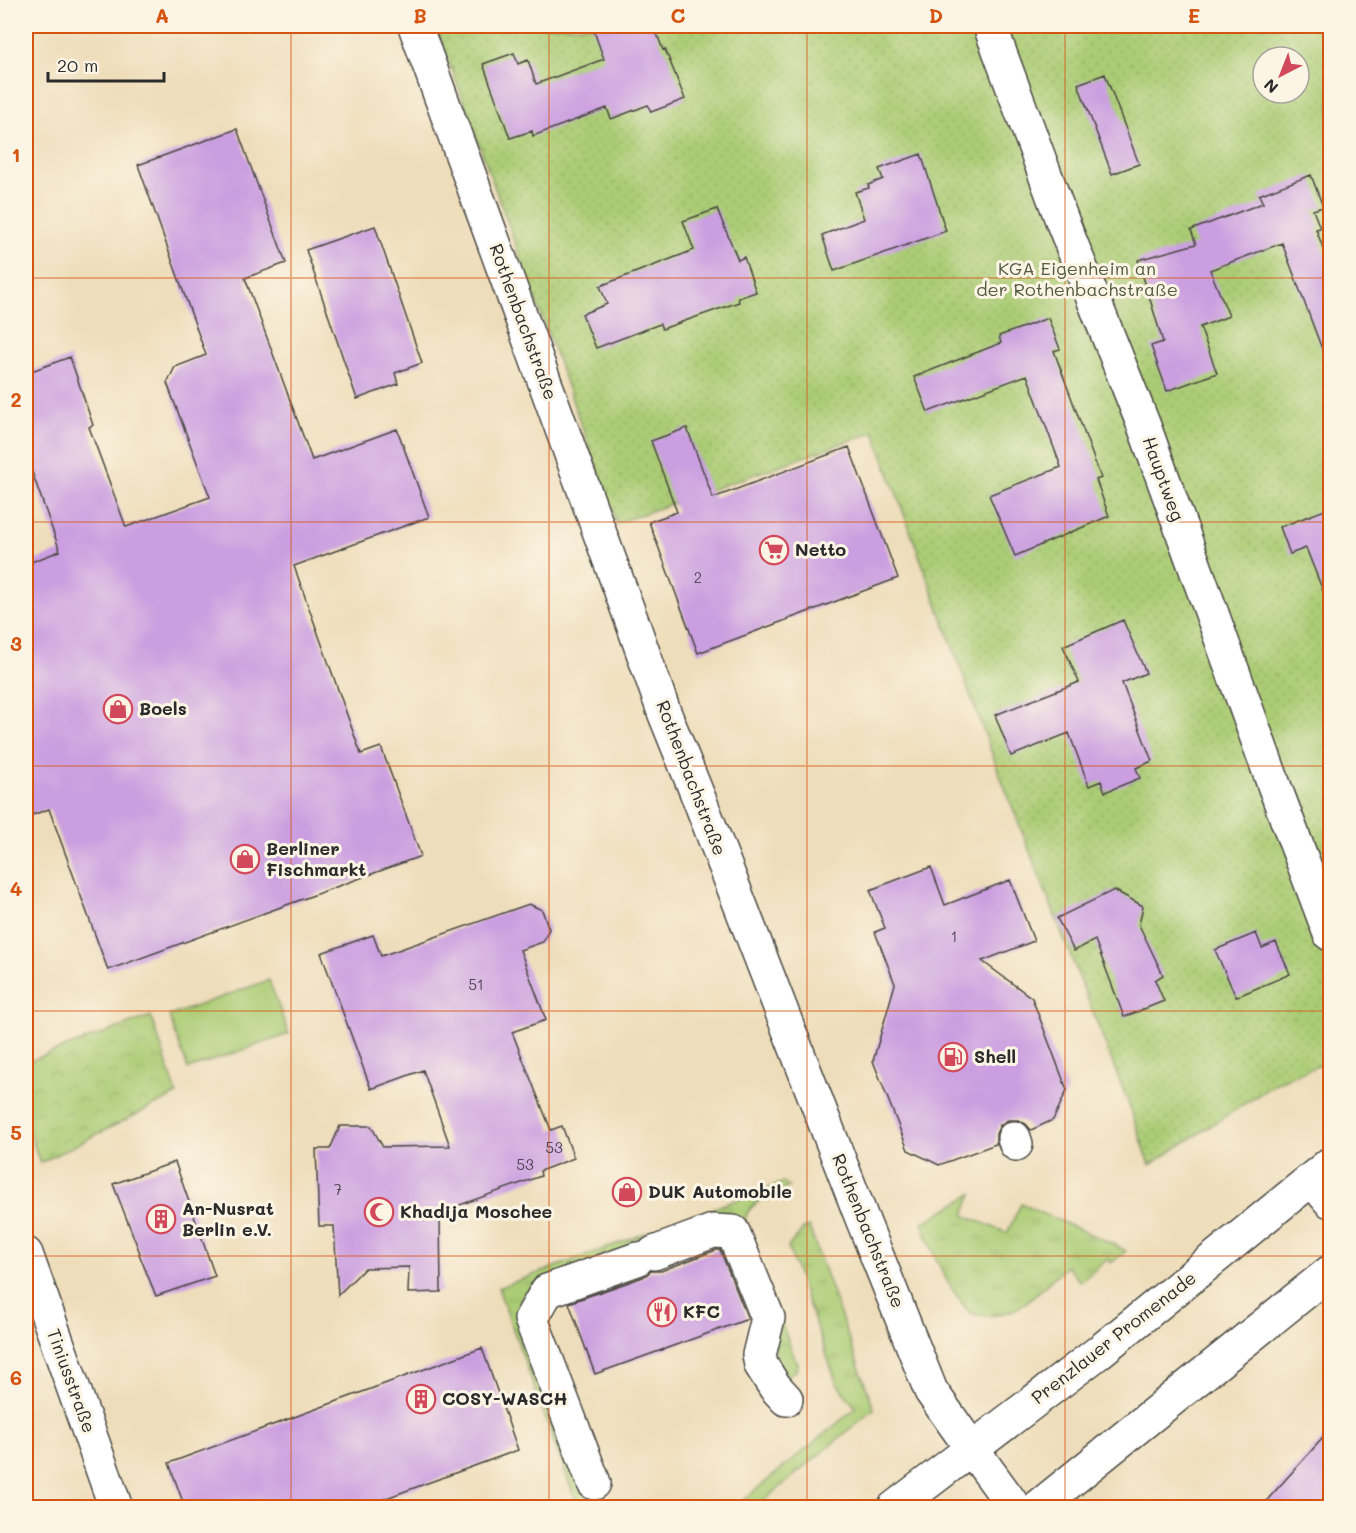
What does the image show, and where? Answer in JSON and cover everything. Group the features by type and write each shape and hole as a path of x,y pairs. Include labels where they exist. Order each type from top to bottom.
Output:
{"main road":[{"name":"Rothenbachstraße","path":"415,26 664,712 931,1391 1016,1508"},
{"name":"Hauptweg","path":"990,26 1144,426 1330,934"},
{"name":"Prenzlauer Promenade","path":"894,1508 1324,1181"},
{"path":"594,1483 531,1319 547,1291 713,1231 733,1232 768,1318 759,1355 761,1365 786,1399"},
{"name":"Tiniusstraße","path":"26,1254 117,1508"},
{"path":"1037,1508 1330,1272"}],"green space":[{"name":"KGA Eigenheim an der Rothenbachstraße","path":"436,26 1330,26 1330,1061 1278,1082 1150,1165 1128,1102 999,773 874,432 617,523"},
{"path":"269,980 289,1034 188,1069 169,1016"},
{"path":"151,1016 177,1094 40,1163 26,1123 26,1062"},
{"path":"784,1182 789,1187 767,1196 752,1207 746,1215 745,1226 532,1287 521,1297 520,1314 589,1507 578,1507 498,1288"},
{"path":"972,1194 964,1215 1007,1233 1021,1204 1126,1251 1111,1263 1108,1259 1080,1282 1067,1266 1027,1302 1010,1311 990,1316 971,1313 947,1281 922,1223"},
{"path":"809,1227 874,1409 756,1507 735,1507 856,1408 837,1384 788,1247 803,1229"},
{"path":"780,1319 797,1364 796,1371 788,1375 779,1373 773,1341"}],"building":[{"path":"592,26 654,26 685,99 651,112 648,105 611,119 607,108 533,136 532,131 510,138 483,64 514,53 518,64 528,60 536,84 604,59"},
{"path":"1105,74 1139,164 1112,174 1078,84"},
{"path":"237,129 286,263 245,278 312,460 397,429 429,517 294,566 361,754 381,747 421,856 108,970 49,809 32,815 26,798 26,564 60,551 26,455 26,373 70,357 93,425 89,427 126,527 210,497 167,383 175,367 206,355 138,165"},
{"path":"921,154 946,231 834,271 822,235 864,219 855,192 869,188 868,185 883,179 879,169"},
{"path":"1311,175 1323,207 1313,210 1320,228 1316,229 1330,267 1330,364 1328,365 1282,243 1210,270 1229,316 1200,327 1217,373 1167,391 1151,346 1163,342 1138,260 1196,244 1191,230 1263,203 1259,195"},
{"path":"717,209 738,260 744,257 756,292 738,298 739,302 662,329 660,324 596,348 582,314 607,304 600,286 694,250 683,221"},
{"path":"375,226 422,363 395,373 398,384 357,399 306,250"},
{"path":"1048,318 1060,349 1054,351 1101,478 1096,480 1109,516 1015,556 989,495 1061,467 1027,375 928,412 914,377 1001,343 999,336"},
{"name":"Netto","path":"687,428 713,498 849,447 898,578 698,653 649,522 677,512 651,441"},
{"path":"1330,508 1329,606 1306,548 1290,554 1280,527"},
{"path":"1123,620 1146,673 1122,683 1152,761 1136,768 1140,778 1105,792 1101,781 1089,786 1069,733 1011,756 995,715 1079,682 1063,646"},
{"path":"931,867 945,905 1010,880 1034,941 982,961 1032,998 1067,1090 1053,1120 1031,1130 1018,1120 1008,1120 1000,1125 996,1134 996,1144 939,1165 908,1150 873,1061 895,984 875,932 885,928 870,890"},
{"path":"1114,890 1143,906 1139,925 1163,975 1155,980 1164,1001 1124,1017 1095,940 1074,951 1057,918"},
{"path":"529,904 542,910 549,929 543,942 520,950 546,1020 512,1032 551,1130 562,1126 574,1158 540,1171 541,1176 440,1212 441,1292 408,1293 409,1267 365,1268 338,1295 334,1226 319,1226 316,1149 330,1149 340,1126 371,1126 383,1147 450,1146 423,1070 371,1089 321,953 373,935 381,956"},
{"path":"1256,933 1262,948 1276,942 1290,974 1236,997 1215,950"},
{"name":"An-Nusrat Berlin e.V.","path":"175,1162 215,1276 156,1296 113,1184"},
{"name":"KFC","path":"720,1250 748,1319 595,1374 569,1303 643,1277 651,1271 661,1271"},
{"name":"COSY-WASCH","path":"482,1348 518,1450 359,1508 185,1508 169,1463"},
{"path":"1330,1430 1330,1508 1260,1508"}],"place":[{"name":"Netto","path":"774,550"},
{"name":"Boels","path":"118,709"},
{"name":"Berliner Fischmarkt","path":"245,859"},
{"name":"Shell","path":"953,1057"},
{"name":"DUK Automobile","path":"627,1192"},
{"name":"Khadija Moschee","path":"379,1212"},
{"name":"An-Nusrat Berlin e.V.","path":"161,1219"},
{"name":"KFC","path":"662,1312"},
{"name":"COSY-WASCH","path":"421,1399"}]}
